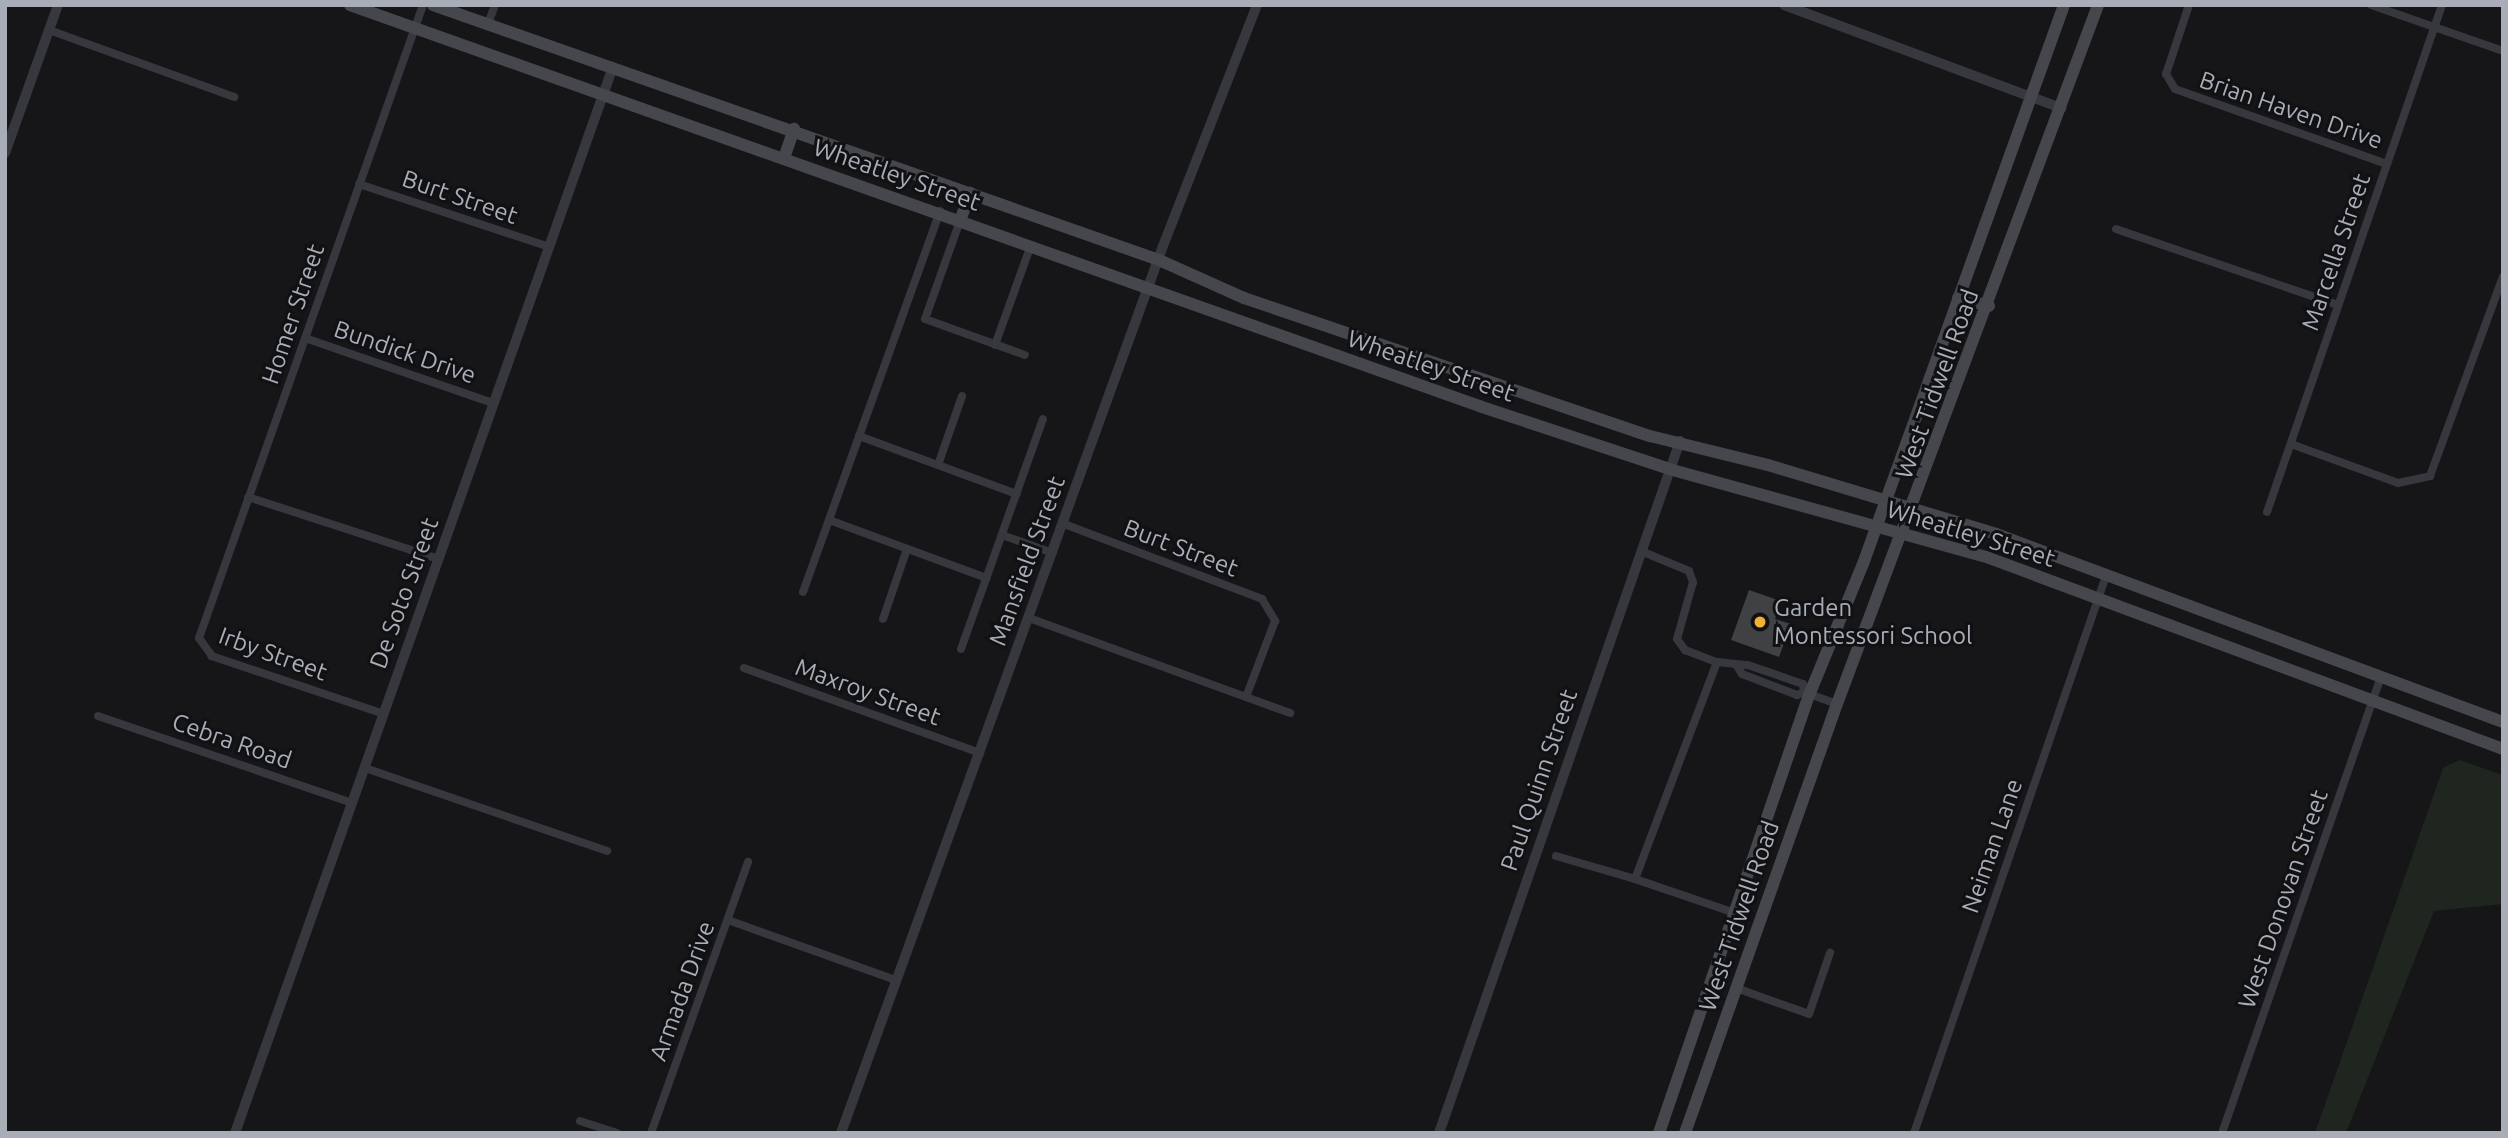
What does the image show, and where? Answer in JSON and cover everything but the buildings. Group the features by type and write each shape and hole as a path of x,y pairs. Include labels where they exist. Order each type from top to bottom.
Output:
{"main road":[{"name":"Wheatley Street","path":"350,5 1032,243 1494,411 1669,469 1989,558 2503,749"},
{"name":"Wheatley Street","path":"433,5 1159,260 1244,298 1502,387 1885,501 2107,572 2503,722"},
{"name":"West Tidwell Road","path":"1659,1133 1807,693 1876,527 2064,5"},
{"name":"West Tidwell Road","path":"1685,1133 1836,704 1989,306 2098,5"},
{"path":"784,158 794,130"},
{"path":"961,218 970,193"},
{"path":"1958,298 1989,306"},
{"path":"1321,350 1329,326"},
{"path":"1494,411 1502,387"},
{"path":"1690,1046 1713,1052"}],"street":[{"path":"5,153 58,5"},
{"name":"Homer Street","path":"199,636 423,5"},
{"path":"487,26 495,5"},
{"name":"Mansfield Street","path":"841,1133 1149,285 1257,5"},
{"path":"1784,5 2061,108"},
{"name":"Brian Haven Drive","path":"2189,5 2166,74 2175,89 2387,164"},
{"path":"2371,5 2503,51"},
{"name":"Marcella Street","path":"2267,512 2442,5"},
{"path":"49,30 234,97"},
{"name":"De Soto Street","path":"235,1133 613,67"},
{"name":"Burt Street","path":"359,184 549,247"},
{"path":"803,592 940,211"},
{"path":"961,218 925,319 1024,355"},
{"path":"2116,229 2338,305"},
{"path":"995,345 1032,243"},
{"path":"2291,444 2385,478 2421,482 2437,465 2503,277"},
{"name":"Bundick Drive","path":"305,338 493,403"},
{"path":"938,465 962,396"},
{"path":"961,649 1043,419"},
{"path":"859,436 1017,494"},
{"name":"Paul Quinn Street","path":"1439,1133 1680,441"},
{"path":"248,497 439,559"},
{"path":"828,520 987,578"},
{"name":"Burt Street","path":"1063,523 1262,599 1275,621 1246,697"},
{"path":"1002,535 1053,554"},
{"path":"883,619 907,549"},
{"path":"1641,551 1689,571 1693,582 1677,639 1685,650 1717,662 1737,666 1748,664 1803,684 1807,693 1836,704"},
{"name":"Neiman Lane","path":"1914,1133 2107,572"},
{"path":"1029,618 1290,713"},
{"name":"Irby Street","path":"199,636 200,646 212,656 384,714"},
{"path":"1635,880 1717,662"},
{"name":"Maxroy Street","path":"744,668 980,753"},
{"name":"West Donovan Street","path":"2222,1133 2381,677"},
{"name":"Cebra Road","path":"98,716 352,803"},
{"path":"365,768 607,851"},
{"path":"1556,856 1735,913"},
{"name":"Armada Drive","path":"650,1133 748,862"},
{"path":"728,920 896,980"},
{"path":"1736,988 1809,1014 1830,953"},
{"path":"580,1121 617,1133"}],"shaded area":[{"path":"2459,760 2503,775 2503,904 2434,911 2346,1133 2315,1133 2443,768"}],"place":[{"name":"Garden Montessori School","path":"1760,622"}]}
